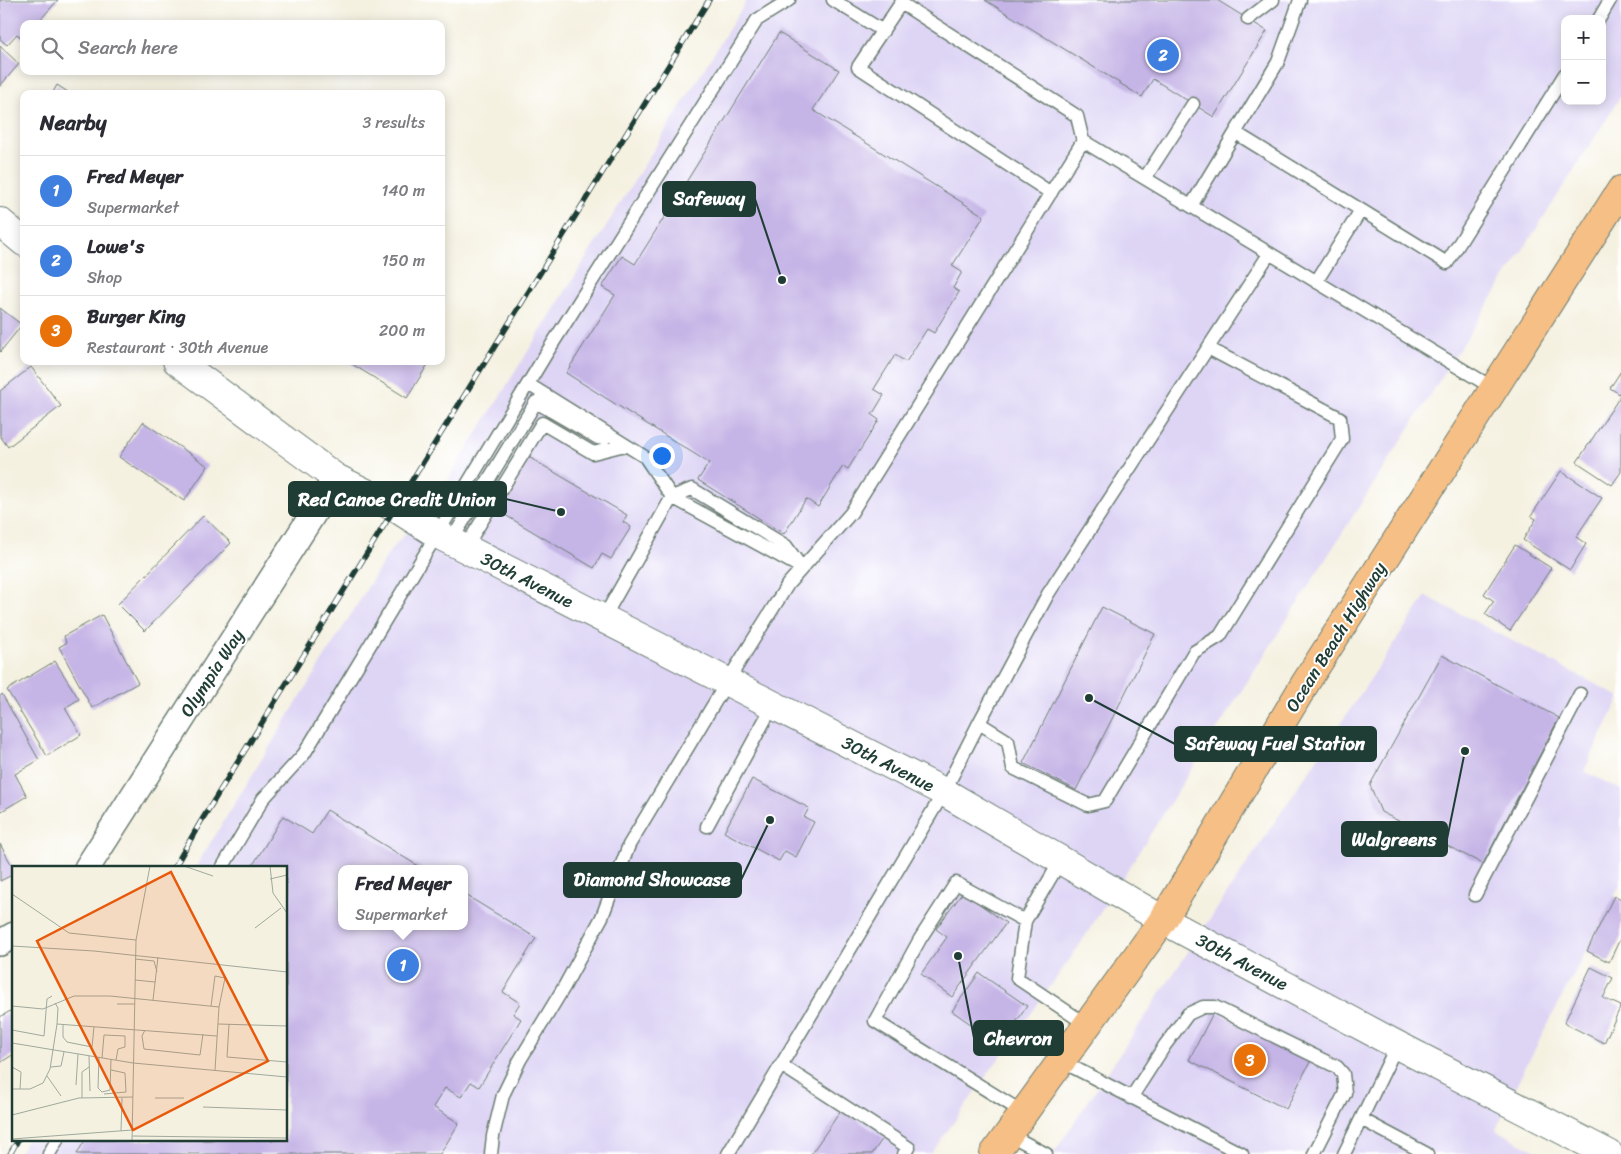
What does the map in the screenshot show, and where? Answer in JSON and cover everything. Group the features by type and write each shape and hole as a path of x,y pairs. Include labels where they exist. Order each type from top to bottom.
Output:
{"main road":[{"name":"Ocean Beach Highway","path":"1009,1134 1163,920 1306,682 1621,190"}],"street":[{"path":"0,222 20,239"},
{"name":"30th Avenue","path":"182,365 336,478 396,508 451,541 944,792 1163,920 1397,1045 1609,1154"},
{"name":"Olympia Way","path":"88,866 336,478"},
{"path":"0,943 12,936"}],"lane":[{"path":"451,541 528,384 757,20 789,0"},
{"path":"833,0 883,30"},
{"path":"1248,20 1273,0"},
{"path":"1191,206 1278,62 1300,0"},
{"path":"1601,15 1610,0"},
{"path":"491,1154 493,1136 503,1095 520,1060 564,987 602,917 629,845 788,584 851,513 1051,193 1083,141 1077,116 901,3 858,67 1051,193"},
{"path":"1236,132 1447,263 1561,80"},
{"path":"1145,178 1193,104"},
{"path":"1083,141 1493,388"},
{"path":"1316,282 1361,210"},
{"path":"728,1154 944,792 979,722 1048,594 1269,254"},
{"path":"979,722 1008,741 1013,768 1088,805 1105,801 1194,652 1220,636 1342,438 1340,418 1208,348"},
{"path":"528,384 645,457 672,497 802,568"},
{"path":"451,541 536,402 598,438 625,445"},
{"path":"223,866 263,798 304,754 451,541 542,423 593,453 625,445"},
{"path":"603,619 672,497"},
{"path":"1476,895 1580,694"},
{"path":"708,826 773,705"},
{"path":"1060,860 1025,921 1017,978 1087,1026"},
{"path":"1025,921 956,883 920,939 875,1021 1009,1134 1046,1154"},
{"path":"1131,1098 1165,1045 1188,1014 1203,1007 1215,1007 1337,1066 1343,1074 1345,1093 1314,1154"},
{"path":"1344,1154 1397,1045"},
{"path":"1061,1061 1242,1154"},
{"path":"781,1066 909,1148 904,1154"},
{"path":"1362,1119 1427,1154"},
{"path":"49,1154 56,1142"}],"shaded area":[{"path":"747,0 1621,0 1621,96 1077,949 931,1154 19,1154 26,1142 288,1142 288,866 196,866 390,551 439,494"},
{"path":"1426,596 1620,697 1584,771 1621,790 1621,883 1521,1076 1496,1130 1542,1154 1053,1154"}],"building":[{"path":"0,0 58,0 40,20 20,20 20,37 17,34 7,45 0,39"},
{"path":"985,0 1217,0 1267,31 1214,117 1153,79 1142,97"},
{"path":"779,33 839,70 813,110 984,216 952,266 962,272 953,288 959,292 934,333 927,329 906,362 895,355 874,389 884,395 872,415 879,420 848,469 843,466 818,507 806,499 784,534 698,480 709,463 566,373 615,295 602,287 622,256 635,264"},
{"path":"0,46 19,64 0,86"},
{"path":"57,85 65,90 54,90"},
{"path":"0,308 20,323 20,327 0,352"},
{"path":"353,365 428,365 407,398"},
{"path":"31,367 61,406 8,447 0,436 0,391"},
{"path":"1621,371 1621,395 1610,388"},
{"path":"1621,395 1621,472 1612,485 1577,462"},
{"path":"143,422 208,466 184,501 119,457"},
{"path":"527,456 627,515 623,522 631,527 611,559 602,554 594,568 495,509"},
{"path":"1561,471 1602,498 1576,537 1586,544 1570,570 1523,540 1536,519 1531,516"},
{"path":"203,516 231,543 145,631 118,604"},
{"path":"1515,545 1551,568 1510,631 1485,614 1494,601 1484,594"},
{"path":"1102,607 1155,634 1076,790 1023,763"},
{"path":"102,615 138,683 92,708 59,647 66,643 64,636"},
{"path":"1442,655 1559,718 1483,864 1381,812 1370,785"},
{"path":"55,661 79,699 65,708 81,735 47,756 7,690"},
{"path":"2,694 39,760 15,774 27,796 0,812 0,696"},
{"path":"752,779 809,808 804,817 814,822 796,857 785,851 779,861 724,832"},
{"path":"327,810 416,865 338,865 338,930 468,930 468,896 536,938 503,992 520,1003 513,1014 521,1019 479,1087 471,1082 461,1097 445,1088 433,1107 459,1123 440,1154 77,1154 84,1142 288,1142 288,866 252,866 283,816 312,834"},
{"path":"0,844 12,866 12,875 0,881"},
{"path":"963,892 1006,923 952,997 921,974 947,937 936,929"},
{"path":"1614,896 1621,900 1621,937 1609,962 1587,951"},
{"path":"1591,967 1613,978 1603,998 1621,1006 1604,1043 1564,1023"},
{"path":"979,973 1027,1006 1001,1045 952,1011"},
{"path":"12,1010 12,1055 0,1063 0,1017"},
{"path":"1214,1011 1311,1060 1286,1109 1189,1060"},
{"path":"842,1109 883,1138 872,1154 811,1154"}],"railway":[{"path":"175,866 709,0"},
{"path":"10,1154 17,1142"}],"place":[{"name":"Lowe's","path":"1163,55"},
{"name":"Safeway","path":"782,280"},
{"name":"Red Canoe Credit Union","path":"561,512"},
{"name":"Safeway Fuel Station","path":"1089,698"},
{"name":"Walgreens","path":"1465,751"},
{"name":"Diamond Showcase","path":"770,820"},
{"name":"Chevron","path":"958,956"},
{"name":"Fred Meyer","path":"403,965"},
{"name":"Burger King","path":"1250,1060"}]}
